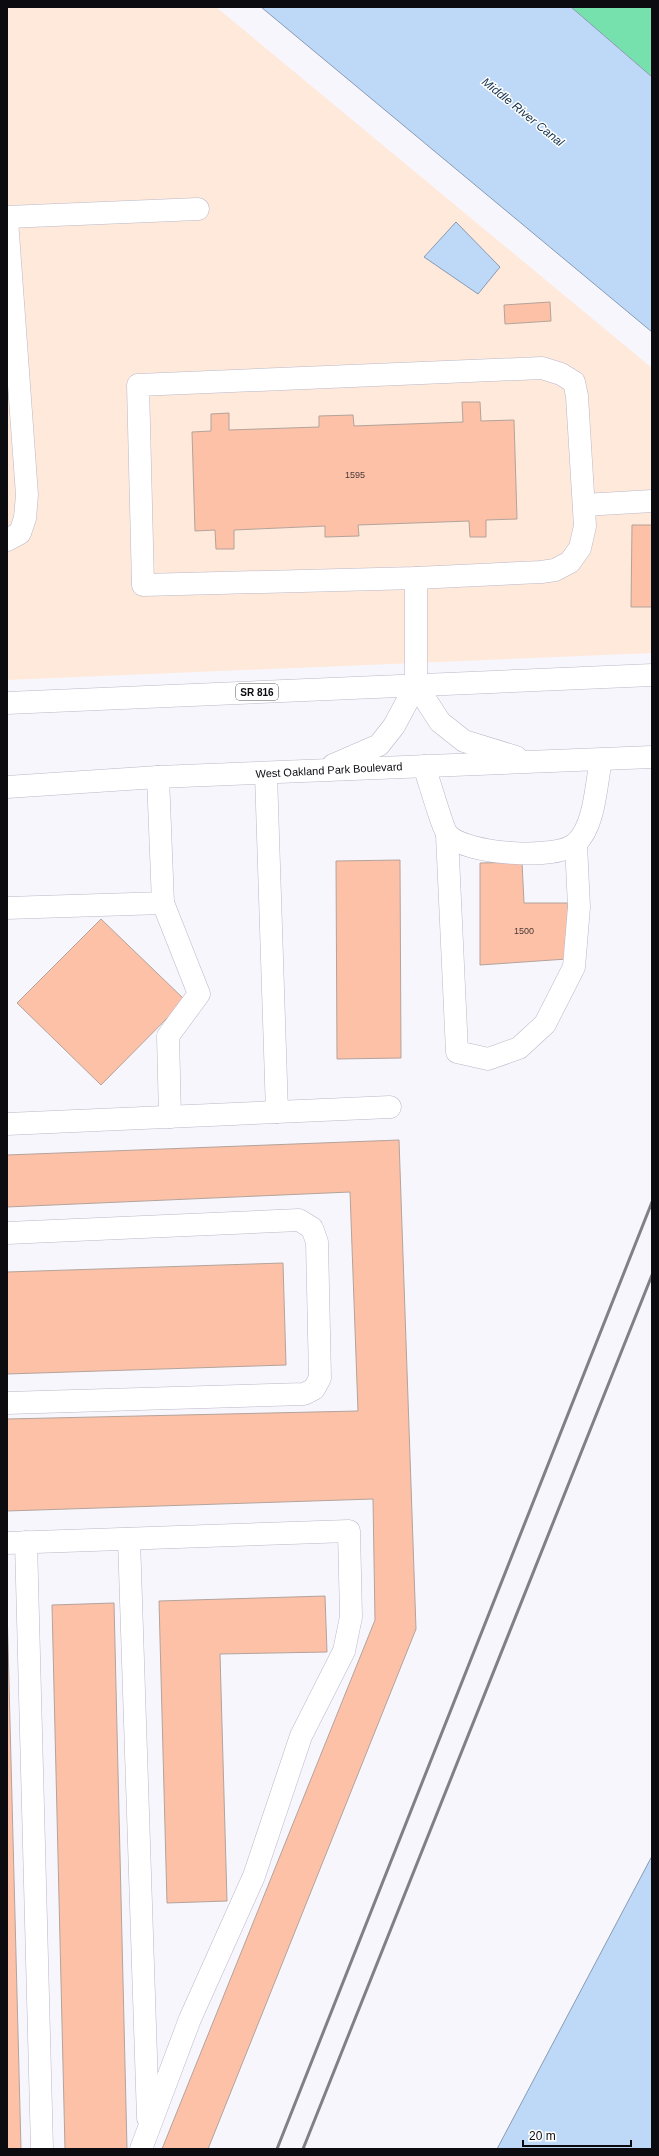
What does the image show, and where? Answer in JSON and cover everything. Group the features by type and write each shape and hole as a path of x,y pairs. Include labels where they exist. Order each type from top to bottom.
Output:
{"main road":[{"path":"7,217 198,209"},
{"path":"7,220 27,495 25,518 20,533 7,540"},
{"path":"542,368 561,374 574,382 577,396 585,526 580,548 570,562 555,570 541,572 416,578 143,584 138,385 542,368"},
{"path":"584,505 652,501"},
{"path":"322,770 379,745 394,726 416,685 416,578"},
{"name":"SR 816","path":"7,703 652,675"},
{"path":"416,685 440,722 464,741 534,762"},
{"name":"West Oakland Park Boulevard","path":"7,787 158,777 652,758"},
{"path":"447,835 464,846 496,852 549,854 576,844 589,826 601,760"},
{"path":"424,766 447,835 457,1052 488,1059 519,1048 545,1024 574,967 579,908 576,844"},
{"path":"266,774 277,1112"},
{"path":"158,777 163,903 199,994 168,1036 170,1117"},
{"path":"7,908 163,903"},
{"path":"7,1124 390,1107"},
{"path":"7,1233 299,1220 312,1228 317,1242 320,1378 314,1389 304,1394 7,1403"},
{"path":"42,2149 16,1542 349,1531 351,1617 344,1651 301,1736 254,1876 190,2019 145,2139"},
{"path":"129,1538 145,2139"}],"shaded area":[{"path":"7,7 216,7 652,368 652,653 7,680"}],"green space":[{"path":"571,7 652,7 652,77"}],"water":[{"name":"Middle River Canal","path":"261,7 571,7 652,77 652,332"},
{"path":"456,222 500,267 478,294 424,257"},
{"path":"652,1856 652,2149 497,2149"}],"building":[{"path":"550,302 551,321 505,324 504,305"},
{"path":"462,402 480,402 481,421 514,420 517,519 486,520 486,537 470,537 469,521 358,525 359,536 325,537 325,526 234,530 234,549 216,549 215,530 195,531 192,432 211,431 211,414 229,413 229,430 319,427 319,416 353,415 354,426 463,422"},
{"path":"632,525 652,525 652,607 631,607"},
{"path":"400,860 401,1058 337,1059 336,861"},
{"path":"522,862 524,903 568,903 567,959 480,965 480,863"},
{"path":"101,919 185,1000 101,1085 17,1003"},
{"path":"399,1140 416,1629 208,2149 162,2149 375,1620 373,1499 7,1511 7,1419 358,1411 350,1192 7,1207 7,1155"},
{"path":"283,1263 286,1365 7,1374 7,1272"},
{"path":"325,1596 327,1652 220,1654 227,1901 167,1903 159,1601"},
{"path":"114,1603 127,2149 65,2149 52,1605"},
{"path":"7,1605 21,2149 7,2149"}],"railway":[{"path":"277,2149 652,1202"},
{"path":"303,2149 652,1275"}]}
